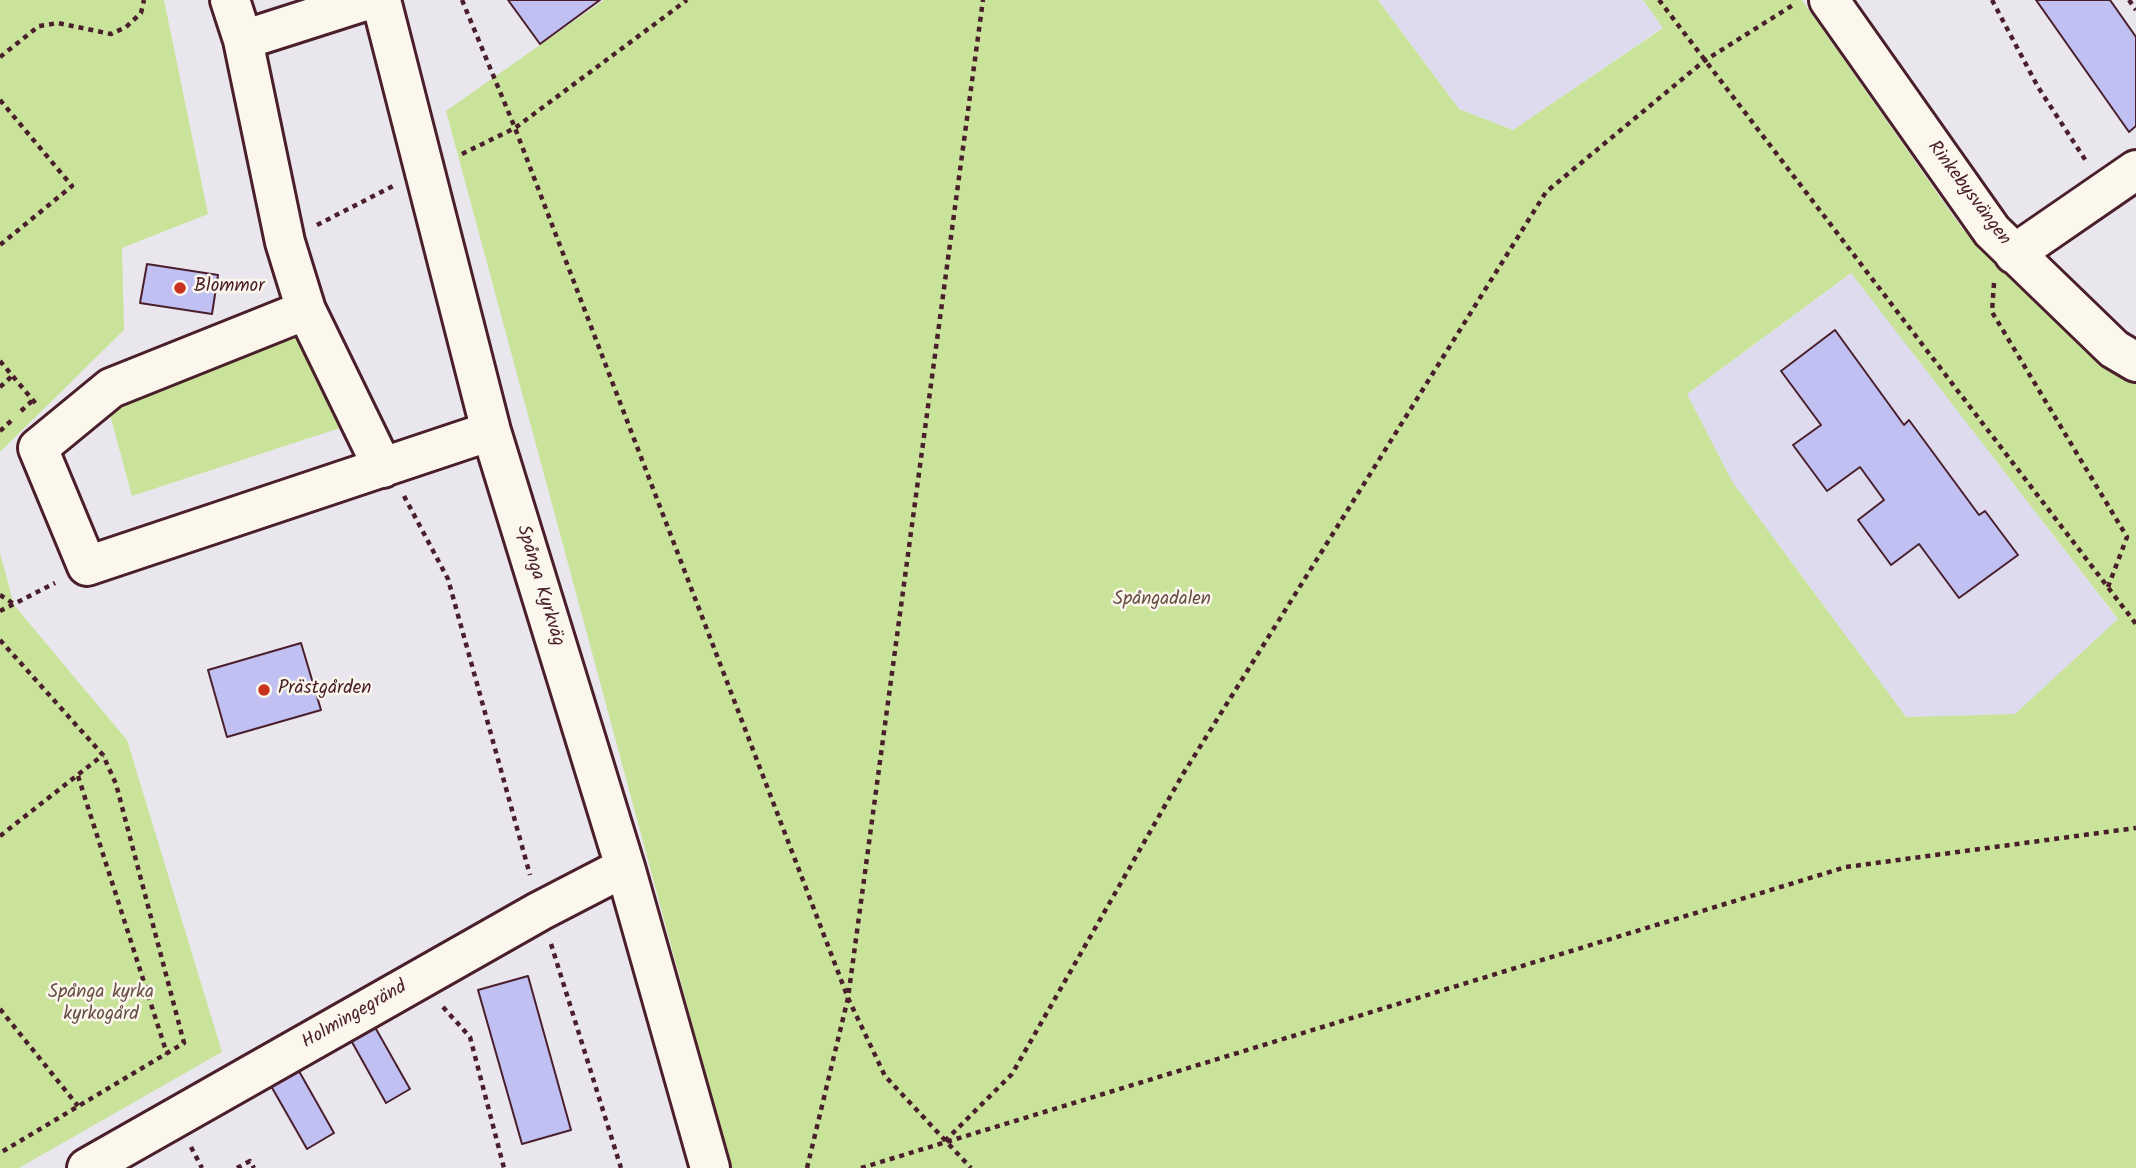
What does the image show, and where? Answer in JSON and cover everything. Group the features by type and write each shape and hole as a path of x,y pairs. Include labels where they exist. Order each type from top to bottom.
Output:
{"street":[{"path":"230,0 243,40 285,242 306,310 383,468"},
{"path":"243,40 368,0"},
{"name":"Spånga Kyrkväg","path":"381,0 491,431 625,867 710,1168"},
{"name":"Rinkebysvängen","path":"1812,2 1992,231 2114,349 2136,362"},
{"path":"2014,254 2136,170"},
{"path":"306,310 111,388 38,448 87,566 491,431"},
{"name":"Holmingegränd","path":"87,1168 540,911 625,867"}],"path":[{"path":"0,57 39,26 58,23 111,34 127,27 141,13 144,0"},
{"path":"462,0 515,128 848,998 885,1076 971,1168"},
{"path":"463,155 515,128 687,0"},
{"path":"807,1168 848,998 983,0"},
{"path":"1659,0 2136,624"},
{"path":"1992,0 2038,87 2105,191"},
{"path":"2129,0 2136,10"},
{"path":"945,1141 1012,1074 1183,774 1546,192 1704,61 1812,2"},
{"path":"0,100 72,186 0,245"},
{"path":"285,242 397,184"},
{"path":"2014,254 1995,270 1992,312 2127,537 2108,588"},
{"path":"0,361 58,430"},
{"path":"0,387 12,376"},
{"path":"383,468 400,489 448,579 540,911 621,1168"},
{"path":"0,611 87,566"},
{"path":"0,596 15,605"},
{"path":"0,640 103,755 116,784 184,1043 0,1153"},
{"path":"0,836 103,755"},
{"path":"78,776 167,1054"},
{"path":"861,1168 1846,867 2136,828"},
{"path":"422,978 470,1037 504,1168"},
{"path":"0,1009 78,1106"},
{"path":"186,1138 202,1168"},
{"path":"237,1168 250,1161 254,1168"}],"shaded area":[{"path":"1378,0 1643,0 1663,27 1513,130 1459,109"},
{"path":"1852,273 2118,620 2015,714 1906,717 1733,483 1687,394"}],"green space":[{"path":"0,0 164,0 208,214 122,248 124,330 0,452"},
{"name":"Spångadalen","path":"604,0 1378,0 1459,109 1513,130 1663,28 1643,0 1802,0 1961,227 2102,368 2136,384 2136,1168 731,1168 446,111","holes":["1851,273 2118,619 2015,714 1906,717 1733,483 1687,394"]},
{"path":"297,329 349,425 132,496 109,411"},
{"name":"Spånga kyrka kyrkogård","path":"0,553 14,605 127,740 222,1052 19,1168 0,1168"}],"building":[{"path":"508,0 600,0 540,44"},
{"path":"2036,0 2110,0 2136,37 2136,126 2129,132"},
{"path":"147,264 218,275 212,314 140,303"},
{"path":"1835,330 1904,425 1909,420 1979,515 1985,511 2018,555 1959,598 1919,544 1891,565 1858,520 1884,500 1860,467 1827,491 1793,445 1821,425 1781,371"},
{"name":"Prästgården","path":"301,643 321,710 227,737 208,670"},
{"path":"528,976 571,1130 522,1144 478,990"},
{"path":"367,1013 410,1089 386,1103 343,1026"},
{"path":"291,1057 334,1133 307,1149 263,1072"}],"place":[{"name":"Blommor","path":"180,288"},
{"name":"Prästgården","path":"264,690"}]}
